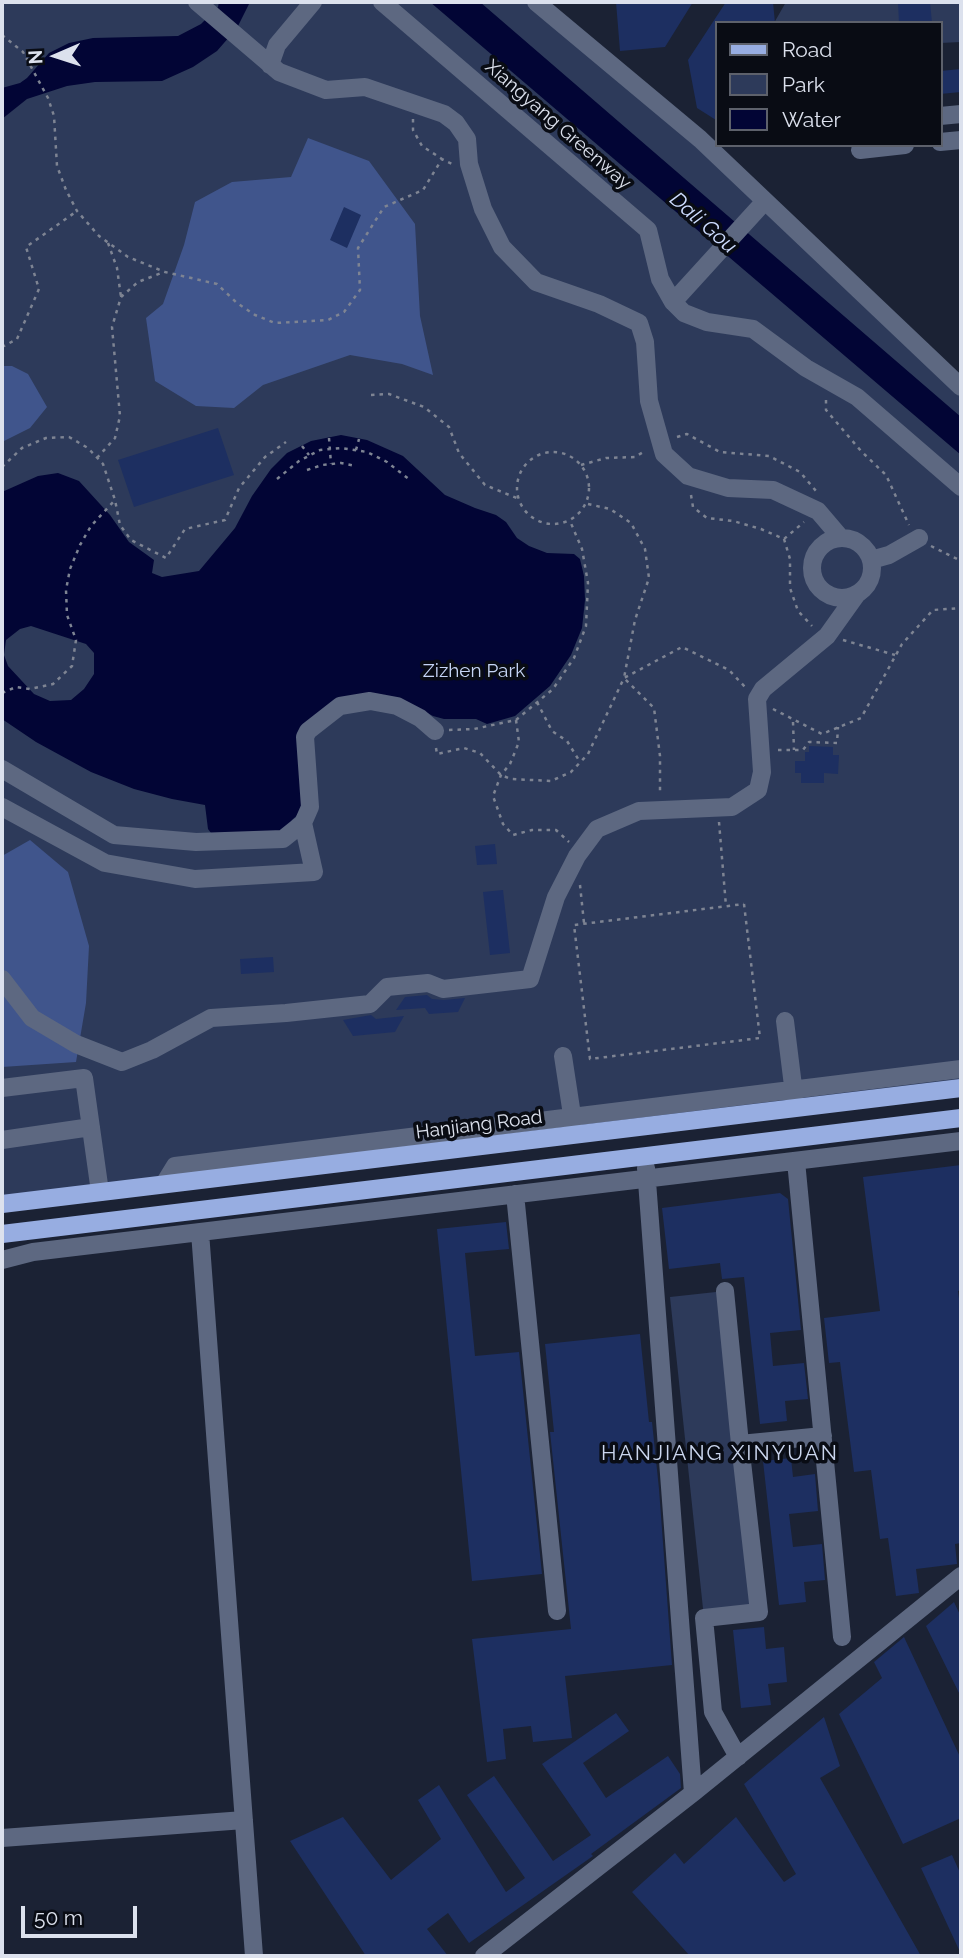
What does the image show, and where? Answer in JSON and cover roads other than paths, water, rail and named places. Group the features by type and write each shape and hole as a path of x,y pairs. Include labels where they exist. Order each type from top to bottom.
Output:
{"main road":[{"name":"Hanjiang Road","path":"2,1204 961,1087"},
{"path":"2,1234 961,1118"}],"street":[{"path":"270,65 277,45 313,2"},
{"name":"Xiangyang Greenway","path":"382,2 648,230 660,279 673,302"},
{"path":"536,2 708,139 762,204 961,387"},
{"path":"200,4 279,72 326,90 365,87 444,114 456,122 467,139 469,164 483,209 502,247 536,282 599,304 639,323 645,342 649,401 664,454 688,476 729,488 773,489 818,511 841,538"},
{"path":"942,116 961,114"},
{"path":"942,142 961,140"},
{"path":"860,150 887,147"},
{"path":"762,204 673,302 684,313 707,322 753,329 806,368 857,397 961,487"},
{"path":"2,979 32,1018 76,1044 122,1062 152,1050 211,1018 370,1004 387,987 428,983 443,989 530,979 556,897 577,856 597,829 639,811 732,807 758,790 762,772 757,699 763,689 827,636 870,579 871,560 859,544 841,538 831,540 816,552 812,572 814,581 828,595 837,598 857,594"},
{"path":"871,560 889,555 919,538"},
{"path":"2,769 114,835 196,842 283,839 303,823 311,802 305,737 308,731 340,706 370,701 397,706 420,718 435,731"},
{"path":"2,807 106,863 195,879 314,872 303,823"},
{"path":"785,1021 796,1109"},
{"path":"562,1056 575,1136"},
{"path":"164,1184 175,1166 961,1069"},
{"path":"2,1088 84,1078 100,1192"},
{"path":"2,1140 91,1127"},
{"path":"2,1260 33,1252 961,1141"},
{"path":"644,1155 693,1793"},
{"path":"796,1161 842,1637"},
{"path":"516,1194 557,1611"},
{"path":"200,1232 254,1956"},
{"path":"725,1291 759,1612 704,1618 713,1712 738,1757"},
{"path":"740,1444 823,1436"},
{"path":"484,1956 693,1793 961,1576"},
{"path":"2,1838 244,1820"}],"water":[{"path":"219,2 250,2 237,28 217,51 193,67 162,81 95,82 67,86 27,99 2,119 2,88 27,78 49,53 69,43 93,38 178,36 201,24 218,7"},
{"name":"Dali Gou","path":"430,2 480,2 961,417 961,455"},
{"path":"341,435 367,440 403,456 445,495 496,515 506,522 517,538 529,546 547,553 574,554 580,559 585,600 582,628 571,655 550,686 515,716 487,724 476,719 444,719 413,705 366,695 304,728 307,806 292,820 284,833 273,836 211,833 205,805 134,789 91,772 36,742 2,719 2,492 38,476 58,473 79,481 110,515 129,542 154,560 152,573 162,577 199,571 235,528 252,496 271,469 287,453 311,441","holes":["31,626 86,644 94,653 94,674 84,689 71,700 50,701 34,694 8,666 4,655 6,640 20,629"]}],"district":[{"name":"HANJIANG XINYUAN","path":"720,1454"}],"park label":[{"name":"Zizhen Park","path":"474,671"}]}
